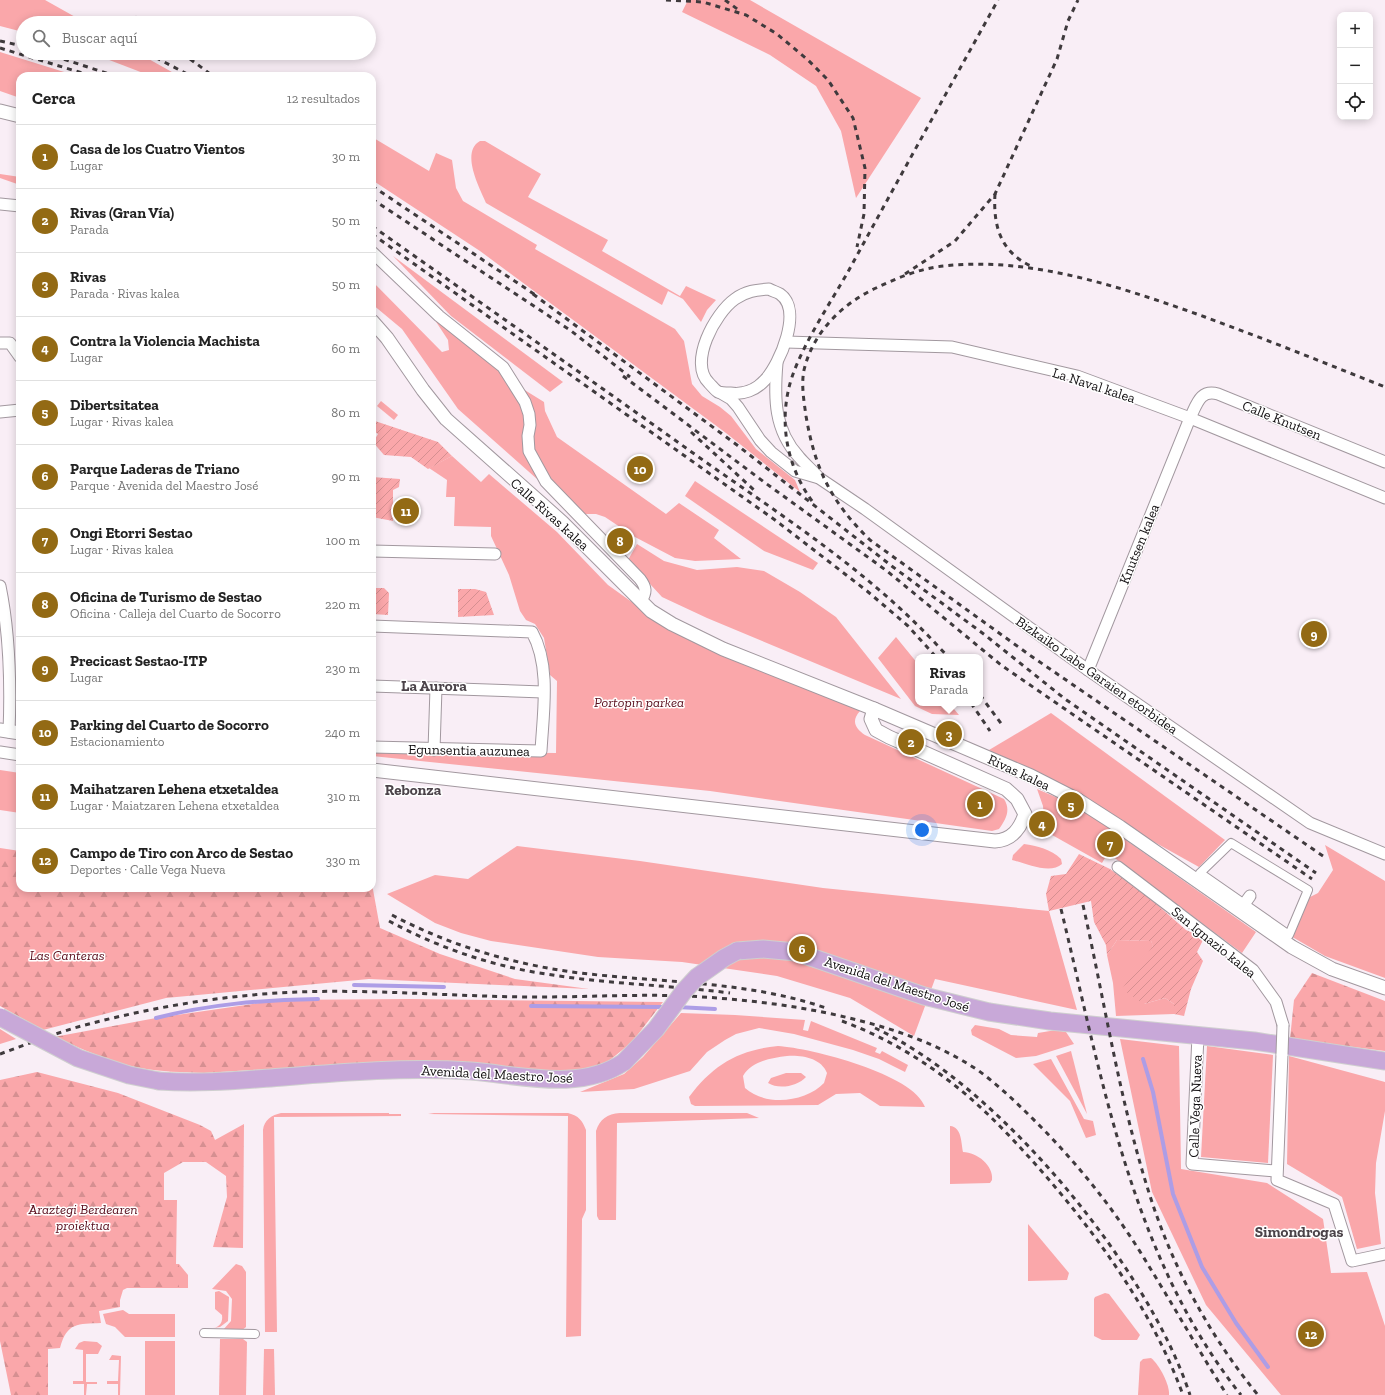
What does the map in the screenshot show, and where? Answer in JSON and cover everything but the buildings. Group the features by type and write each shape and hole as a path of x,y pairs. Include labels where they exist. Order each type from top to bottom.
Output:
{"main road":[{"name":"Avenida del Maestro José","path":"0,1017 78,1058 110,1070 159,1081 209,1083 366,1071 429,1069 554,1079 579,1079 596,1076 613,1070 624,1062 656,1029 697,977 724,958 737,951 763,949 796,952 917,994 989,1012 1254,1041 1304,1050"},
{"path":"1304,1050 1385,1061"},
{"path":"1304,1050 1385,1071"}],"street":[{"path":"0,111 16,115"},
{"path":"0,204 16,206"},
{"path":"376,256 439,316 503,368 525,402 530,414 529,451 546,482 640,579 645,588 645,596 641,601"},
{"path":"718,392 738,394 748,391 765,380 777,363 786,342 789,320 788,307 781,295 769,289 750,290 734,299 719,315 706,338 701,359 704,379 718,392 731,399 760,440 771,452 795,471 819,478"},
{"name":"Calle Rivas kalea","path":"376,326 387,338 423,390 446,419 562,522 651,611 672,624 723,649 874,709"},
{"name":"La Naval kalea","path":"786,342 952,347 1077,376 1190,418 1385,498"},
{"path":"5,343 16,353"},
{"path":"777,363 775,403 780,424 799,457 819,478"},
{"name":"Calle Knutsen","path":"1190,418 1199,397 1211,392 1385,462"},
{"path":"0,412 16,410"},
{"name":"Knutsen kalea","path":"1088,670 1190,418"},
{"name":"Bizkaiko Labe Garaien etorbidea","path":"819,478 865,509 1088,670 1310,823 1385,854"},
{"path":"376,551 495,554"},
{"path":"0,586 7,618 11,676 10,732"},
{"name":"Egunsentia auzunea","path":"376,626 532,632 538,644 543,662 541,751 376,748"},
{"path":"376,686 543,692"},
{"path":"434,750 436,688"},
{"path":"376,770 995,840 1004,840 1010,836 1023,820 1017,798 1006,790 876,730 871,719 874,709"},
{"name":"Rivas kalea","path":"874,709 1031,776 1078,800 1245,903 1292,947 1332,969 1385,988"},
{"path":"0,752 16,754"},
{"path":"1231,843 1308,890 1289,935 1245,903 1200,873 1231,843"},
{"name":"San Ignazio kalea","path":"1118,867 1254,970 1276,1002 1283,1026 1276,1176"},
{"name":"Calle Vega Nueva","path":"1198,1036 1192,1164 1276,1176 1334,1204 1352,1261 1385,1254"},
{"path":"204,1333 255,1334"}],"green space":[{"path":"0,0 45,0 74,16 16,16 16,30 0,26"},
{"path":"688,0 750,0 921,98 856,198 841,131 816,86 770,55 682,12"},
{"path":"0,52 16,57 16,60 26,60 64,72 16,72 16,97 0,91"},
{"path":"109,60 150,60 172,72 141,72"},
{"path":"376,139 429,171 436,153 452,160 456,188 463,201 537,245 535,249 675,329 684,341 692,384 702,396 731,416 756,449 795,480 800,492 726,433 480,251 376,183"},
{"path":"480,141 485,141 541,174 528,197 608,240 602,251 680,296 686,286 716,300 707,310 701,322 683,299 668,291 662,305 486,203 476,180 472,162 474,146"},
{"path":"0,174 16,176 16,184 0,178"},
{"path":"393,256 563,382 550,392 451,316"},
{"path":"376,285 442,352 449,350 448,340 427,308 499,371 521,402 526,418 525,453 537,479 458,409 402,329 376,307"},
{"path":"523,389 544,402 545,411 557,437 666,514 679,503 719,530 714,538 741,559 695,561 675,558 635,537 605,517 596,514 583,514 562,494 543,471 534,448 528,425"},
{"path":"381,401 398,415 394,420 377,406"},
{"path":"376,421 438,442 452,456 428,469 411,457 384,455 376,446 376,437 378,434 376,433"},
{"name":"Portopin parkea","path":"452,456 481,482 489,474 557,532 608,585 650,615 728,655 860,711 857,715 855,724 865,735 1004,799 1007,807 1007,814 1002,825 999,829 992,831 710,791 376,756 376,751 556,753 557,681 550,675 544,638 535,624 526,620 520,611 509,575 491,536 491,527 454,526 455,497 446,497 447,480 429,468"},
{"path":"376,477 400,479 399,487 393,490 393,521 376,518"},
{"path":"695,481 818,563 813,570 764,551 685,496"},
{"path":"637,544 664,561 697,570 737,567 764,571 800,592 836,617 901,699 707,618 662,597 628,560"},
{"path":"376,588 384,588 389,593 388,615 376,614"},
{"path":"458,589 475,589 486,592 494,615 458,617"},
{"path":"896,637 915,660 915,706 878,658"},
{"path":"915,706 952,706 959,715 932,714"},
{"path":"1051,713 1225,840 1199,867 989,750"},
{"path":"0,770 16,772 16,812 0,810"},
{"path":"1037,789 1079,807 1256,932 1242,953 1108,853 1102,863 1045,831 1043,806"},
{"path":"1024,844 1048,850 1061,859 1062,864 1057,867 1044,868 1012,860 1013,855"},
{"path":"1325,845 1385,881 1385,978 1325,956 1289,935 1304,900 1318,893 1333,870"},
{"path":"517,846 640,861 823,888 1049,911 1077,1010 935,979 914,1036 850,998 777,976 682,962 598,957 491,941 461,933 435,923 387,894 435,875 468,879"},
{"name":"Las Canteras","path":"0,848 16,850 16,892 373,892 380,928 440,954 515,979 589,989 369,979 166,998 43,1030 0,1006"},
{"path":"1079,854 1110,869 1154,902 1186,930 1204,938 1197,952 1203,961 1191,989 1184,1016 1174,1014 1174,1004 1165,998 1144,1004 1122,989 1153,946 1151,941 1117,940 1107,955 1106,945 1094,922 1091,901 1049,911 1046,894 1051,876 1066,874"},
{"path":"1117,940 1151,941 1153,945 1144,1004 1165,998 1174,1004 1174,1014 1116,1016 1113,983 1107,955"},
{"path":"1312,973 1385,1001 1385,1051 1290,1039 1294,1000"},
{"path":"409,999 663,1002 632,1042 599,1069 557,1073 385,1062 204,1073 164,1071 140,1068 118,1062 96,1055 54,1037 156,1018 280,1000"},
{"path":"681,1013 805,1020 803,1030 808,1031 811,1021 877,1048 875,1052 880,1054 882,1051 908,1065 905,1072 879,1059 853,1050 794,1034 759,1028 736,1034 725,1040 707,1052 690,1071 634,1089 580,1092 624,1074 643,1057"},
{"path":"975,1025 999,1029 1011,1035 1037,1037 1038,1033 1056,1030 1066,1032 1074,1044 1036,1056 1016,1058 972,1035 971,1030"},
{"path":"0,1029 16,1039 0,1044"},
{"path":"1120,1039 1179,1046 1181,1169 1267,1183 1323,1219 1331,1273 1367,1272 1385,1326 1385,1395 1281,1395 1206,1305 1152,1192"},
{"path":"778,1046 793,1048 836,1057 860,1065 902,1084 917,1095 925,1107 880,1106 860,1093 836,1094 818,1105 695,1106 691,1104 689,1097 707,1076 717,1068 739,1055","holes":["793,1056 810,1058 820,1064 827,1073 824,1083 807,1094 786,1100 764,1098 745,1088 743,1076 751,1067 768,1059"]},
{"path":"1207,1046 1273,1055 1268,1163 1201,1157"},
{"path":"1071,1051 1087,1114 1056,1056"},
{"path":"1289,1056 1385,1082 1385,1111 1376,1163 1375,1193 1381,1244 1357,1249 1342,1197 1287,1164"},
{"path":"1051,1059 1084,1119 1093,1121 1096,1135 1086,1138 1070,1101 1033,1064"},
{"name":"Araztegi Berdearen proiektua","path":"37,1072 118,1093 200,1125 211,1131 215,1140 244,1124 243,1248 213,1247 227,1197 226,1176 206,1162 183,1162 164,1173 164,1200 177,1200 176,1264 179,1264 179,1288 127,1288 123,1290 120,1300 120,1307 99,1311 101,1323 80,1324 74,1326 66,1333 60,1348 48,1349 48,1395 11,1395 0,1341 0,1080"},
{"path":"786,1073 801,1073 806,1077 798,1083 783,1087 768,1083 771,1078"},
{"path":"281,1113 389,1113 401,1114 401,1116 274,1117 277,1332 265,1332 263,1130 265,1123 269,1118"},
{"path":"568,1113 577,1117 581,1121 586,1130 586,1210 582,1219 581,1336 566,1337 568,1116 428,1114"},
{"path":"620,1113 747,1113 759,1118 617,1123 616,1220 599,1220 597,1216 596,1131 602,1120 608,1116"},
{"path":"950,1126 957,1129 959,1132 963,1152 974,1154 987,1165 992,1175 992,1180 990,1183 950,1184"},
{"path":"1028,1224 1069,1273 1067,1280 1028,1281"},
{"path":"179,1264 188,1275 188,1288 179,1288"},
{"path":"236,1264 242,1266 246,1272 246,1327 242,1330 223,1330 231,1321 232,1299 226,1291 212,1289"},
{"path":"219,1291 229,1297 228,1321 220,1327 213,1328 219,1325 222,1320 222,1315 215,1309 215,1292"},
{"path":"1105,1293 1109,1294 1140,1335 1137,1340 1102,1340 1094,1336 1094,1299 1095,1297"},
{"path":"123,1310 129,1314 175,1314 175,1337 125,1337 115,1327 106,1324 103,1314"},
{"path":"220,1339 243,1339 247,1342 246,1395 219,1395"},
{"path":"84,1341 97,1342 102,1346 98,1354 86,1354 86,1382 97,1382 97,1384 87,1384 86,1395 84,1395 84,1384 73,1384 73,1381 83,1381 83,1350 75,1349 79,1343"},
{"path":"145,1341 175,1341 175,1395 145,1395"},
{"path":"264,1349 274,1349 275,1395 263,1395"},
{"path":"112,1355 121,1356 120,1395 118,1395 118,1384 107,1384 107,1381 118,1381 119,1360 109,1360"},
{"path":"1151,1358 1163,1375 1168,1386 1169,1395 1138,1395 1140,1362 1143,1359"}],"waterway":[{"path":"354,985 444,987"},
{"path":"156,1018 216,1006 277,1000 318,999"},
{"path":"531,1006 666,1007"},
{"path":"677,1007 715,1009"},
{"path":"1143,1059 1153,1092 1173,1194 1202,1267 1236,1323 1268,1367"}],"railway":[{"path":"666,0 703,2 746,15 777,34 808,60 828,80 853,118 865,168 864,214 857,247"},
{"path":"725,0 740,11"},
{"path":"812,501 797,476 788,449 785,421 788,392 792,378 805,346 849,270 998,0"},
{"path":"905,274 955,241 995,194 1057,59 1068,21 1078,0"},
{"path":"0,41 16,44"},
{"path":"0,48 16,53"},
{"path":"39,60 79,72"},
{"path":"66,60 103,72"},
{"path":"160,60 183,72"},
{"path":"191,60 208,72"},
{"path":"376,189 537,296"},
{"path":"995,194 996,217 1001,238 1013,254 1033,267"},
{"path":"376,202 570,330 630,377"},
{"path":"376,229 830,550 891,600 945,654"},
{"path":"376,237 775,520 867,591 908,626 933,654"},
{"path":"1323,856 1031,656 870,540 856,526 835,498 820,469 814,452 806,416 803,393 803,376 808,356 814,343 831,321 852,302 876,288 918,271 935,267 977,264 1043,270 1110,285 1205,317 1385,387"},
{"path":"533,294 737,445 893,567 985,635 1065,699 1316,873"},
{"path":"623,376 764,482 887,571 1001,665 1312,879"},
{"path":"691,432 754,490"},
{"path":"983,699 1003,726"},
{"path":"973,706 990,731"},
{"path":"1083,905 1130,1127 1160,1225 1183,1277 1210,1327 1241,1373 1258,1395"},
{"path":"1061,909 1107,1100 1125,1163 1147,1225 1172,1284 1203,1341 1241,1395"},
{"path":"392,915 457,944 525,964 604,976 732,987 764,992 826,1008"},
{"path":"389,921 445,947 485,961 505,966 592,980 730,993"},
{"path":"0,1054 74,1028 129,1014 213,999 297,992 388,992 538,997 650,995 687,996 789,1006 829,1013 866,1022 916,1038 964,1061 996,1084 1042,1128 1072,1160 1113,1212 1138,1249 1227,1395"},
{"path":"842,1021 886,1040 940,1074 986,1113 1027,1155 1081,1219 1121,1274 1156,1333 1183,1395"},
{"path":"875,1028 922,1055 970,1091 1018,1135 1063,1184 1104,1237 1140,1291 1169,1345 1190,1395"}],"place":[{"name":"Parking del Cuarto de Socorro","path":"640,469"},
{"name":"Maihatzaren Lehena etxetaldea","path":"406,511"},
{"name":"Oficina de Turismo de Sestao","path":"620,541"},
{"name":"Precicast Sestao-ITP","path":"1314,634"},
{"name":"Rivas","path":"949,734"},
{"name":"Rivas (Gran Vía)","path":"911,742"},
{"name":"Casa de los Cuatro Vientos","path":"980,804"},
{"name":"Dibertsitatea","path":"1071,805"},
{"name":"Contra la Violencia Machista","path":"1042,824"},
{"name":"Ongi Etorri Sestao","path":"1110,844"},
{"name":"Parque Laderas de Triano","path":"802,949"},
{"name":"Campo de Tiro con Arco de Sestao","path":"1311,1334"}],"district":[{"name":"La Aurora","path":"434,686"},
{"name":"Rebonza","path":"413,790"},
{"name":"Simondrogas","path":"1299,1232"}]}
